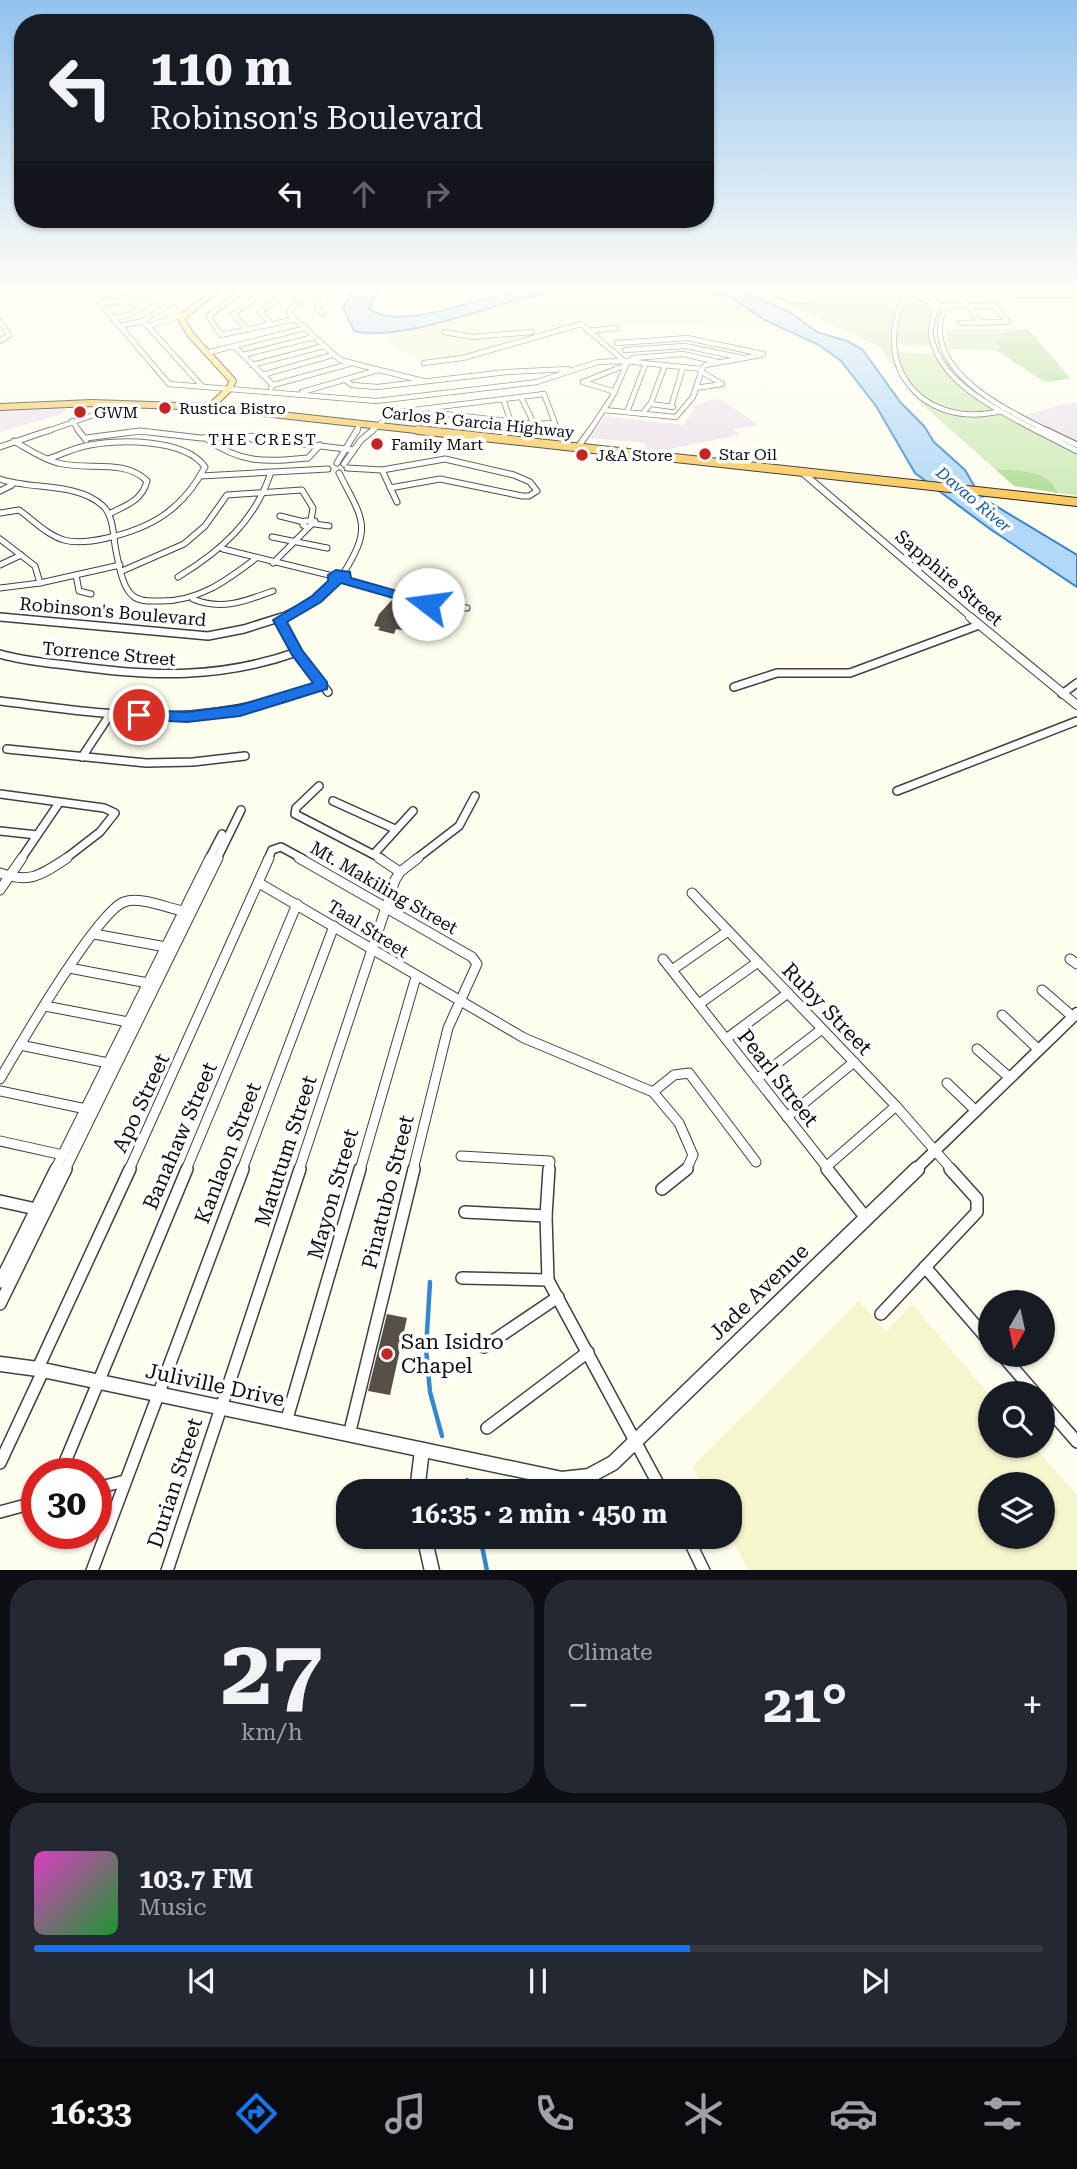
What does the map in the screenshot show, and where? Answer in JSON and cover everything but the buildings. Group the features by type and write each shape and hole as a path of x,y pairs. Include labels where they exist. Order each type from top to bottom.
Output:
{"highway":[{"name":"Carlos P. Garcia Highway","path":"0,407 126,404 210,407 1077,502"}],"main road":[{"path":"210,407 233,384 232,377 216,359"}],"street":[{"path":"146,359 166,383 379,401 537,382 598,362 640,359"},
{"path":"178,359 202,386"},
{"path":"247,359 273,386"},
{"path":"252,365 274,359"},
{"path":"262,375 318,359"},
{"path":"344,359 425,382"},
{"path":"424,363 459,359"},
{"path":"704,359 718,362"},
{"path":"604,410 676,416 693,397 705,365 735,359"},
{"path":"898,359 915,392 930,405 952,413 981,415 1006,409"},
{"path":"942,359 958,380 999,411 1077,451"},
{"path":"951,359 967,380 1006,409 1077,445"},
{"path":"578,447 615,392 628,361"},
{"path":"615,392 583,382 628,361 702,371 722,384 696,388"},
{"path":"269,392 273,386 353,363"},
{"path":"627,412 646,363"},
{"path":"642,414 651,404 665,365"},
{"path":"671,407 683,367"},
{"path":"345,380 350,384 373,387 576,368"},
{"path":"295,394 382,369"},
{"path":"958,380 967,380"},
{"path":"328,469 393,412 544,394 555,424 434,413 429,408"},
{"path":"521,397 534,424"},
{"path":"503,399 511,422 503,439"},
{"path":"0,447 126,404"},
{"path":"651,404 681,408"},
{"path":"72,421 86,438 87,446"},
{"path":"339,473 346,466 359,423"},
{"path":"86,438 136,431 205,438 250,438 260,443 278,441 350,448"},
{"path":"205,438 230,456 254,461 308,458 322,446"},
{"path":"354,439 361,440"},
{"path":"14,441 62,464 128,470 144,476 147,481 141,496 109,514"},
{"path":"0,513 19,510 56,537 67,541 82,542 146,528 166,513 201,476 204,462 187,450 139,443 87,446 48,459"},
{"path":"337,463 382,470 445,459 521,477 536,490 529,496 440,480 390,488"},
{"path":"201,476 328,469 339,473 365,527 360,547 344,577"},
{"path":"382,470 397,502"},
{"path":"178,578 223,549 239,531 264,491 271,472"},
{"name":"Sapphire Street","path":"803,473 979,625 1077,705"},
{"path":"0,480 12,485 78,494 98,502 109,514 121,568 131,594 137,598 171,602 193,599 216,606 249,600 273,591"},
{"path":"0,491 12,485"},
{"path":"0,588 121,568 160,557 190,541 203,529 225,496 264,491 304,491 313,508 313,522"},
{"path":"280,516 305,524 313,522 329,526"},
{"path":"273,563 295,541 305,524"},
{"path":"146,528 156,533"},
{"path":"272,537 327,548"},
{"path":"0,539 36,566 40,583"},
{"path":"223,549 334,579 344,577 419,602 467,608"},
{"path":"0,565 21,555"},
{"path":"193,599 255,559"},
{"path":"76,575 79,591 91,594"},
{"name":"Robinson's Boulevard","path":"0,617 197,636 234,633 279,620 310,603 334,579"},
{"path":"0,701 170,717 216,714 325,689 297,652 279,620"},
{"path":"734,687 777,673 850,673 979,625"},
{"name":"Torrence Street","path":"1,656 171,675 234,671 272,662 297,652"},
{"path":"1062,694 1077,683"},
{"path":"82,757 111,713"},
{"path":"897,791 1077,720"},
{"path":"7,749 169,763 245,755"},
{"path":"319,786 296,808 295,814 374,854 400,872 459,826 475,796"},
{"path":"0,794 104,808 115,813 104,827 52,869 22,880 4,874"},
{"path":"333,801 395,830"},
{"path":"0,890 4,874 37,835 59,803"},
{"path":"0,1304 241,810"},
{"path":"374,854 413,811"},
{"path":"0,831 37,835"},
{"path":"0,1282 4,1264 36,1209 222,834"},
{"name":"Mt. Makiling Street","path":"272,850 277,847 285,849 387,906 472,957 477,964"},
{"name":"Apo Street","path":"0,1463 272,850"},
{"name":"Matutum Street","path":"220,1408 400,872"},
{"name":"Taal Street","path":"259,883 460,1002 566,1058 653,1092"},
{"name":"Ruby Street","path":"692,893 896,1106 972,1191 979,1204 977,1212 925,1266"},
{"path":"0,1079 69,968 120,903 129,902 183,911"},
{"name":"Banahaw Street","path":"67,1458 297,904"},
{"name":"Kanlaon Street","path":"92,1570 334,926"},
{"path":"672,970 729,931"},
{"path":"94,934 166,947"},
{"name":"Pearl Street","path":"663,959 866,1218"},
{"path":"699,1004 758,962"},
{"name":"Pinatubo Street","path":"349,1435 448,1028 477,964"},
{"path":"69,968 148,983"},
{"name":"Mayon Street","path":"286,1422 416,977"},
{"path":"1042,990 1075,1015"},
{"path":"726,1039 788,993"},
{"path":"45,1006 128,1022"},
{"path":"1002,1015 1039,1050"},
{"name":"Jade Avenue","path":"422,1450 578,1480 602,1472 1075,1015"},
{"path":"757,1079 822,1029"},
{"path":"20,1045 108,1063"},
{"path":"977,1049 1010,1078"},
{"path":"787,1117 854,1062"},
{"path":"662,1189 683,1174 691,1164 693,1156 679,1123 653,1092 674,1075 689,1073 695,1078 757,1162"},
{"path":"947,1083 976,1111"},
{"path":"0,1091 86,1109"},
{"path":"826,1167 896,1106"},
{"path":"0,1141 63,1155"},
{"path":"461,1156 550,1161 548,1280 656,1479"},
{"path":"0,1200 36,1209"},
{"path":"465,1212 547,1216"},
{"path":"881,1314 925,1266 978,1328"},
{"path":"462,1278 548,1280"},
{"path":"484,1347 558,1297"},
{"path":"487,1428 588,1352"},
{"name":"Juliville Drive","path":"0,1364 41,1370 422,1450"},
{"path":"1012,1367 1025,1381"},
{"name":"Durian Street","path":"167,1570 220,1408"},
{"path":"1055,1417 1077,1442"},
{"path":"418,1479 422,1450"},
{"path":"112,1484 125,1481"},
{"path":"0,1512 21,1506"},
{"path":"427,1549 432,1570"},
{"path":"694,1549 704,1570"}],"shaded area":[{"path":"715,399 722,400 759,425 734,429 740,435 660,451 645,450 646,443 590,438 605,416 684,425 696,405"},
{"path":"1077,403 1077,443 1023,416 1064,404"},
{"path":"65,409 62,414 0,432 0,411"}],"green space":[{"path":"419,359 447,359 429,362"},
{"path":"888,359 938,359 947,372 980,401 1077,455 1077,496 1058,493 1054,485 1016,471 995,469 916,399"},
{"path":"1010,359 1054,359 1071,379 1045,382"},
{"path":"995,469 1039,475 1047,479 1058,493 1014,486"},
{"path":"859,1301 886,1332 912,1304 978,1381 978,1458 1045,1458 1077,1495 1077,1570 748,1570 737,1549 742,1549 742,1479 698,1479 692,1467"}],"water":[{"name":"Davao River","path":"839,359 869,359 901,403 924,426 934,442 965,470 977,491 986,500 1077,555 1077,587 990,529 915,473 876,406"}],"waterway":[{"path":"430,1282 426,1349 430,1392 442,1436"},
{"path":"483,1549 487,1570"}],"place":[{"name":"Rustica Bistro","path":"165,408"},
{"name":"GWM","path":"80,412"},
{"name":"Family Mart","path":"377,444"},
{"name":"Star Oil","path":"705,454"},
{"name":"J&A Store","path":"582,455"},
{"name":"San Isidro Chapel","path":"387,1354"}],"district":[{"name":"THE CREST","path":"263,439"}],"route":[{"path":"139,715 187,717 216,714 266,704 322,685 297,652 279,620 317,599 335,582 332,578 336,574 345,575 345,580 428,604"}]}
